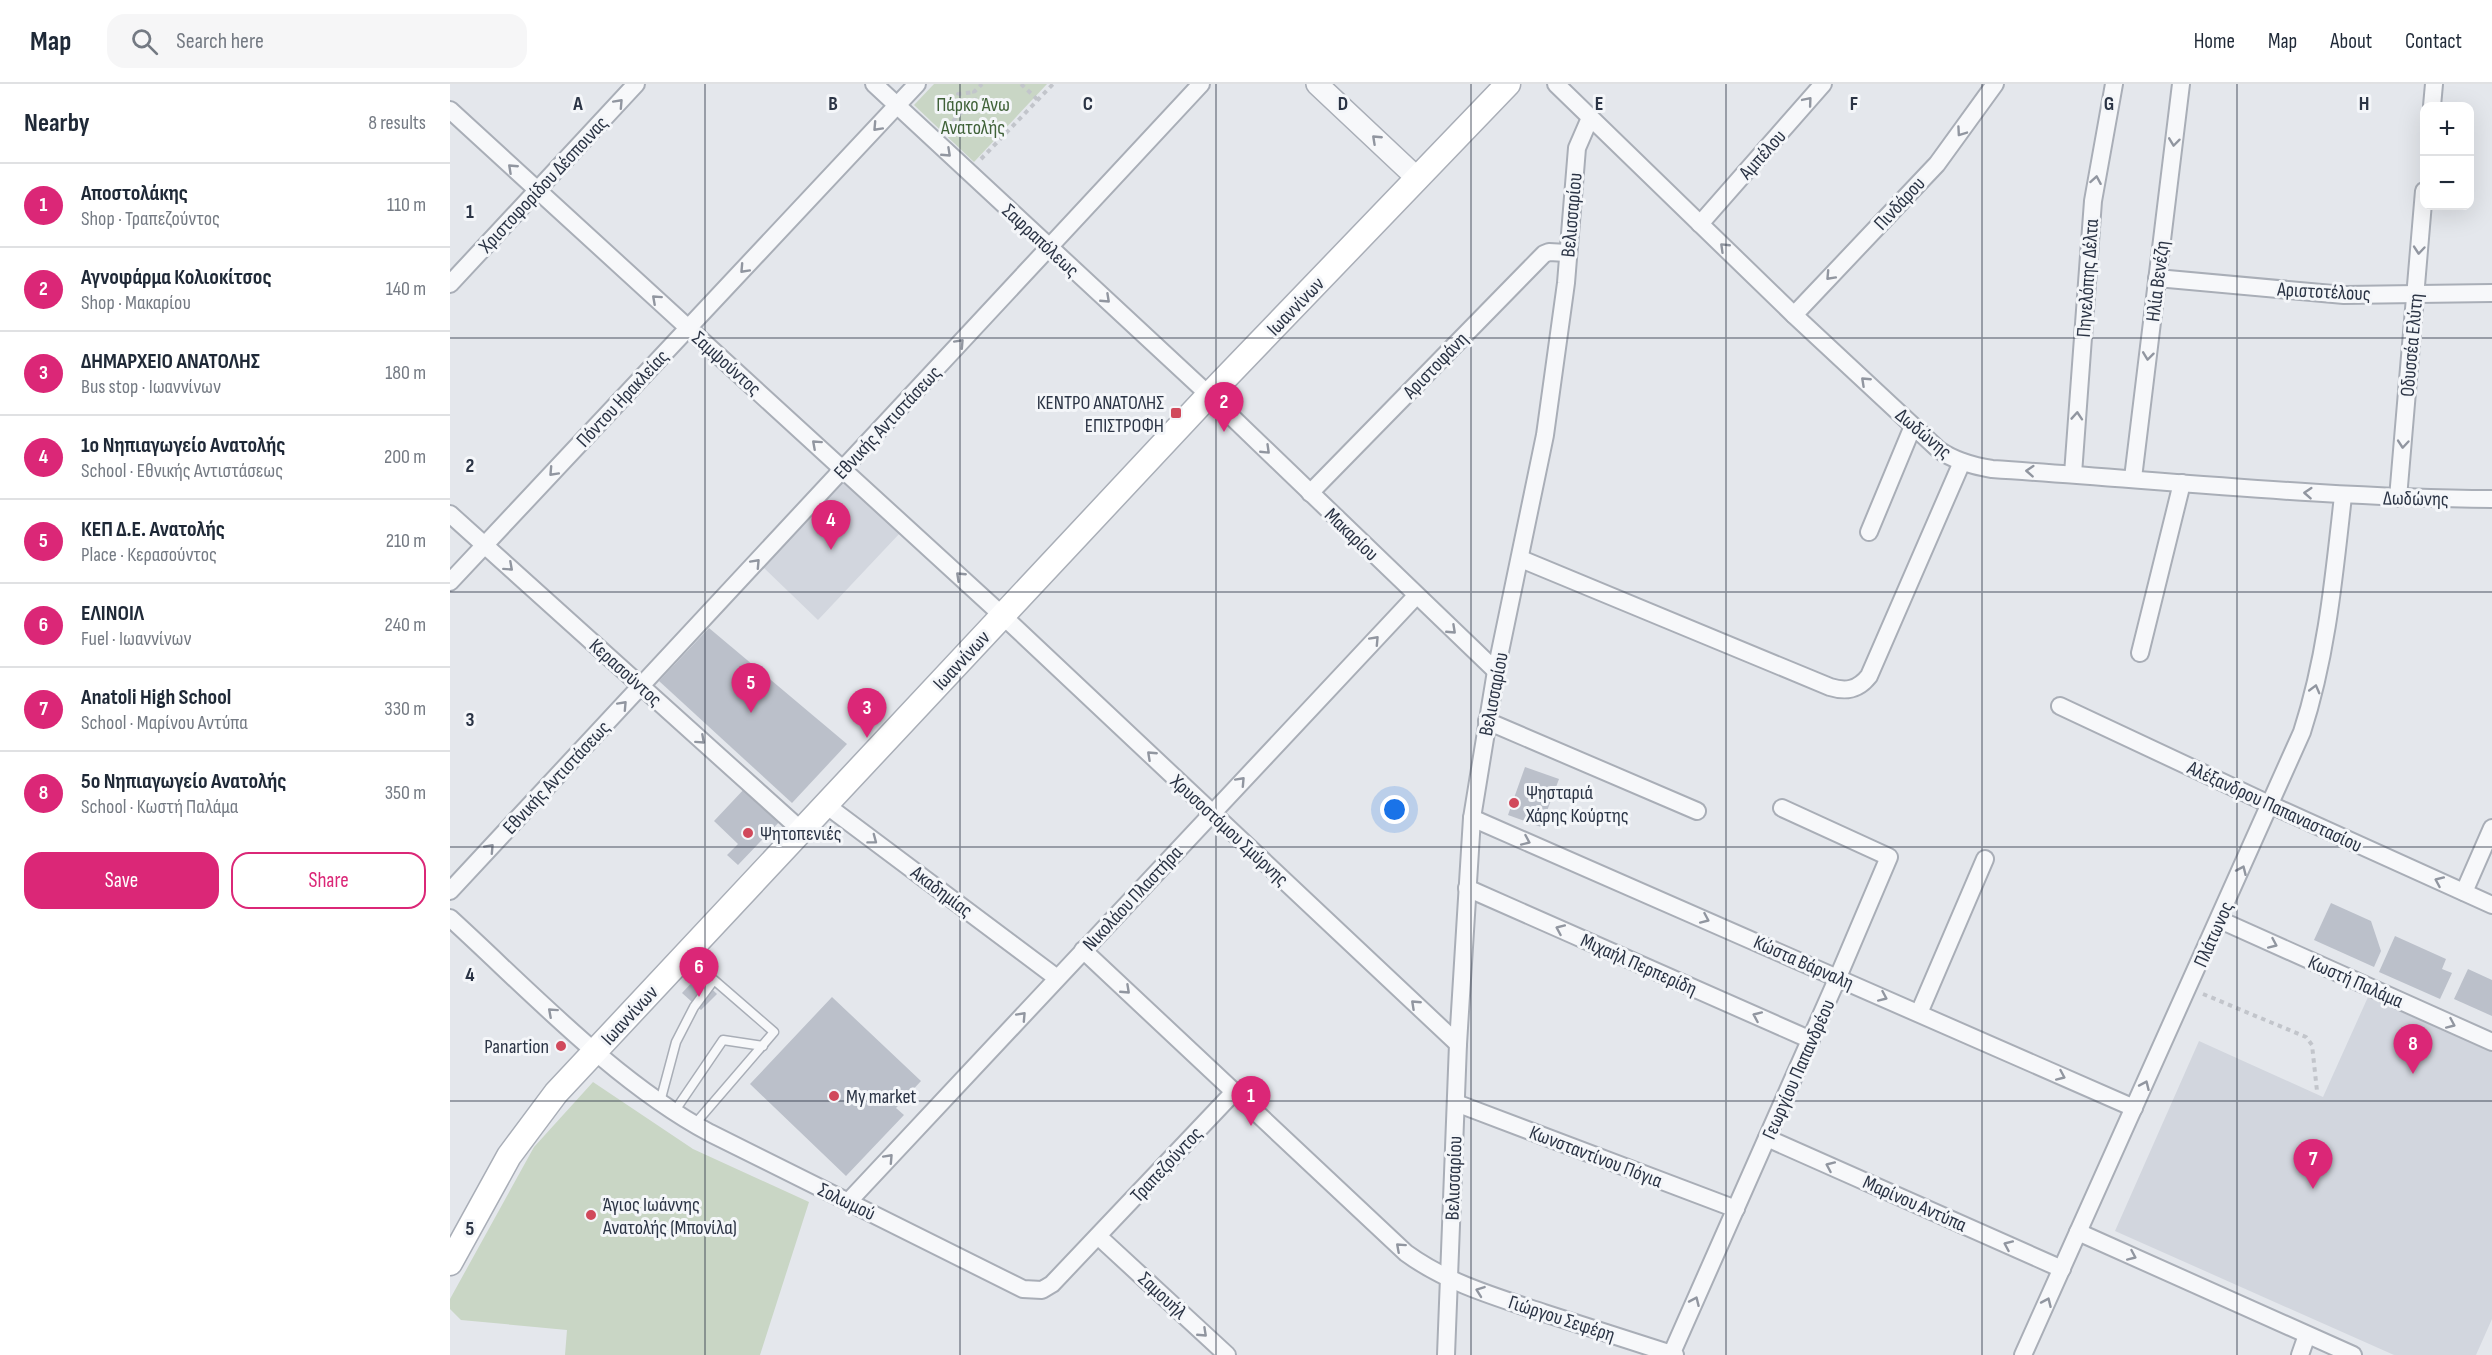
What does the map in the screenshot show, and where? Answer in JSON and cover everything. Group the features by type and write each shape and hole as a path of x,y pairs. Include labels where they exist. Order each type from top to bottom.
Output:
{"main road":[{"name":"Ιωαννίνων","path":"450,1263 509,1156 556,1093 1209,395 1508,84"}],"street":[{"name":"Χριστοφορίδου Δέσποινας","path":"450,284 636,84"},
{"name":"Σαφραπόλεως","path":"874,84 1209,395"},
{"name":"Πόντου Ηρακλείας","path":"450,582 917,84"},
{"name":"Εθνικής Αντιστάσεως","path":"450,891 1202,84"},
{"path":"1317,84 1418,179"},
{"name":"Δωδώνης","path":"1556,84 1794,315 1913,426 1939,450 1962,462 1992,469 2133,478 2343,496 2492,499"},
{"name":"Αμπέλου","path":"1700,224 1823,84"},
{"name":"Πινδάρου","path":"1794,315 1937,164 1995,84"},
{"name":"Πηνελόπης Δέλτα","path":"2073,474 2093,201 2114,84"},
{"name":"Ηλία Βενέζη","path":"2133,478 2181,84"},
{"path":"2432,102 2434,84"},
{"name":"Σαμψούντος","path":"450,110 1003,616"},
{"name":"Βελισσαρίου","path":"1446,1355 1458,1044 1472,818 1496,672 1545,435 1566,283 1577,148 1590,118"},
{"name":"Οδυσσέα Ελύτη","path":"2398,498 2423,210"},
{"name":"Αριστοφάνη","path":"1310,493 1544,254 1567,253"},
{"name":"Αριστοτέλους","path":"2157,278 2344,295 2492,293"},
{"name":"Μακαρίου","path":"1209,395 1496,672"},
{"path":"1869,532 1913,426"},
{"path":"1521,559 1830,687 1846,690 1857,687 1869,676 1962,462"},
{"path":"2140,653 2182,483"},
{"name":"Πλάτωνος","path":"2024,1355 2302,732 2322,663 2343,496"},
{"name":"Κερασούντος","path":"450,514 802,831"},
{"name":"Νικολάου Πλαστήρα","path":"849,1201 1416,596"},
{"name":"Χρυσοστόμου Σμύρνης","path":"1003,616 1458,1044"},
{"name":"Αλέξανδρου Παπαναστασίου","path":"2060,705 2271,805 2492,905"},
{"path":"1487,721 1697,811"},
{"name":"Ακαδημίας","path":"826,805 1057,978"},
{"name":"Γεωργίου Παπανδρέου","path":"1673,1355 1839,977 1889,857 1782,808"},
{"name":"Κώστα Βάρναλη","path":"1472,818 2134,1108"},
{"path":"2463,892 2492,828"},
{"path":"1919,1013 1985,859"},
{"name":"Μιχαήλ Περπερίδη","path":"1467,888 1811,1040"},
{"name":"Σολωμού","path":"450,918 595,1051 694,1125 1016,1287 1042,1290 1052,1284 1098,1236"},
{"name":"Κωστή Παλάμα","path":"2220,920 2492,1042"},
{"name":"Γιώργου Σεφέρη","path":"1083,950 1406,1253 1449,1279 1517,1304 1673,1355"},
{"name":"Τραπεζούντος","path":"1098,1236 1234,1092"},
{"name":"Κωνσταντίνου Πόγια","path":"1456,1103 1736,1209"},
{"name":"Μαρίνου Αντύπα","path":"1767,1138 2062,1269"},
{"path":"2078,1232 2353,1355"},
{"name":"Σαμουήλ","path":"1098,1236 1227,1355"},
{"path":"2300,1355 2307,1335"}],"lane":[{"path":"667,1107 676,1042 694,1007 714,980 774,1032 694,1125"},
{"path":"667,1107 723,1040 762,1046"}],"path":[{"path":"960,113 958,94 974,92 982,84"},
{"path":"1021,84 1038,100"},
{"path":"968,172 1053,84"},
{"path":"935,142 960,113 977,110 974,92"},
{"path":"2189,988 2306,1036 2312,1045 2317,1091"}],"shaded area":[{"path":"844,481 900,533 818,620 763,567"},
{"path":"2368,997 2492,1052 2492,1319 2476,1355 2394,1355 2115,1231 2199,1041 2323,1097"}],"green space":[{"name":"Πάρκο Άνω Ανατολής","path":"934,84 1047,84 974,162 914,105"},
{"path":"593,1082 693,1149 809,1202 760,1355 565,1355 567,1330 461,1320 450,1309 450,1299 534,1147"}],"building":[{"path":"709,628 847,744 792,803 659,681"},
{"path":"1525,767 1559,779 1541,827 1508,815"},
{"name":"Ψητοπενιές","path":"746,787 781,820 738,865 727,855 738,844 714,821"},
{"path":"2331,903 2371,921 2381,951 2374,967 2314,940"},
{"path":"2395,936 2446,959 2442,969 2452,973 2440,999 2379,972"},
{"path":"2468,969 2492,980 2492,1016 2454,999"},
{"path":"698,976 717,994 701,1010 682,993"},
{"name":"My market","path":"832,997 921,1081 896,1108 904,1115 846,1176 750,1084"}],"place":[{"name":"ΚΕΝΤΡΟ ΑΝΑΤΟΛΗΣ ΕΠΙΣΤΡΟΦΗ","path":"1176,413"},
{"name":"Αγνοφάρμα Κολιοκίτσος","path":"1224,432"},
{"name":"1ο Νηπιαγωγείο Ανατολής","path":"831,550"},
{"name":"ΚΕΠ Δ.Ε. Ανατολής","path":"751,713"},
{"name":"ΔΗΜΑΡΧΕΙΟ ΑΝΑΤΟΛΗΣ","path":"867,738"},
{"name":"Ψησταριά Χάρης Κούρτης","path":"1514,803"},
{"name":"Ψητοπενιές","path":"748,833"},
{"name":"ΕΛΙΝΟΙΛ","path":"699,997"},
{"name":"Panartion","path":"561,1046"},
{"name":"5ο Νηπιαγωγείο Ανατολής","path":"2413,1074"},
{"name":"My market","path":"834,1096"},
{"name":"Αποστολάκης","path":"1251,1126"},
{"name":"Anatoli High School","path":"2313,1189"},
{"name":"Άγιος Ιωάννης Ανατολής (Μπονίλα)","path":"591,1215"}]}
